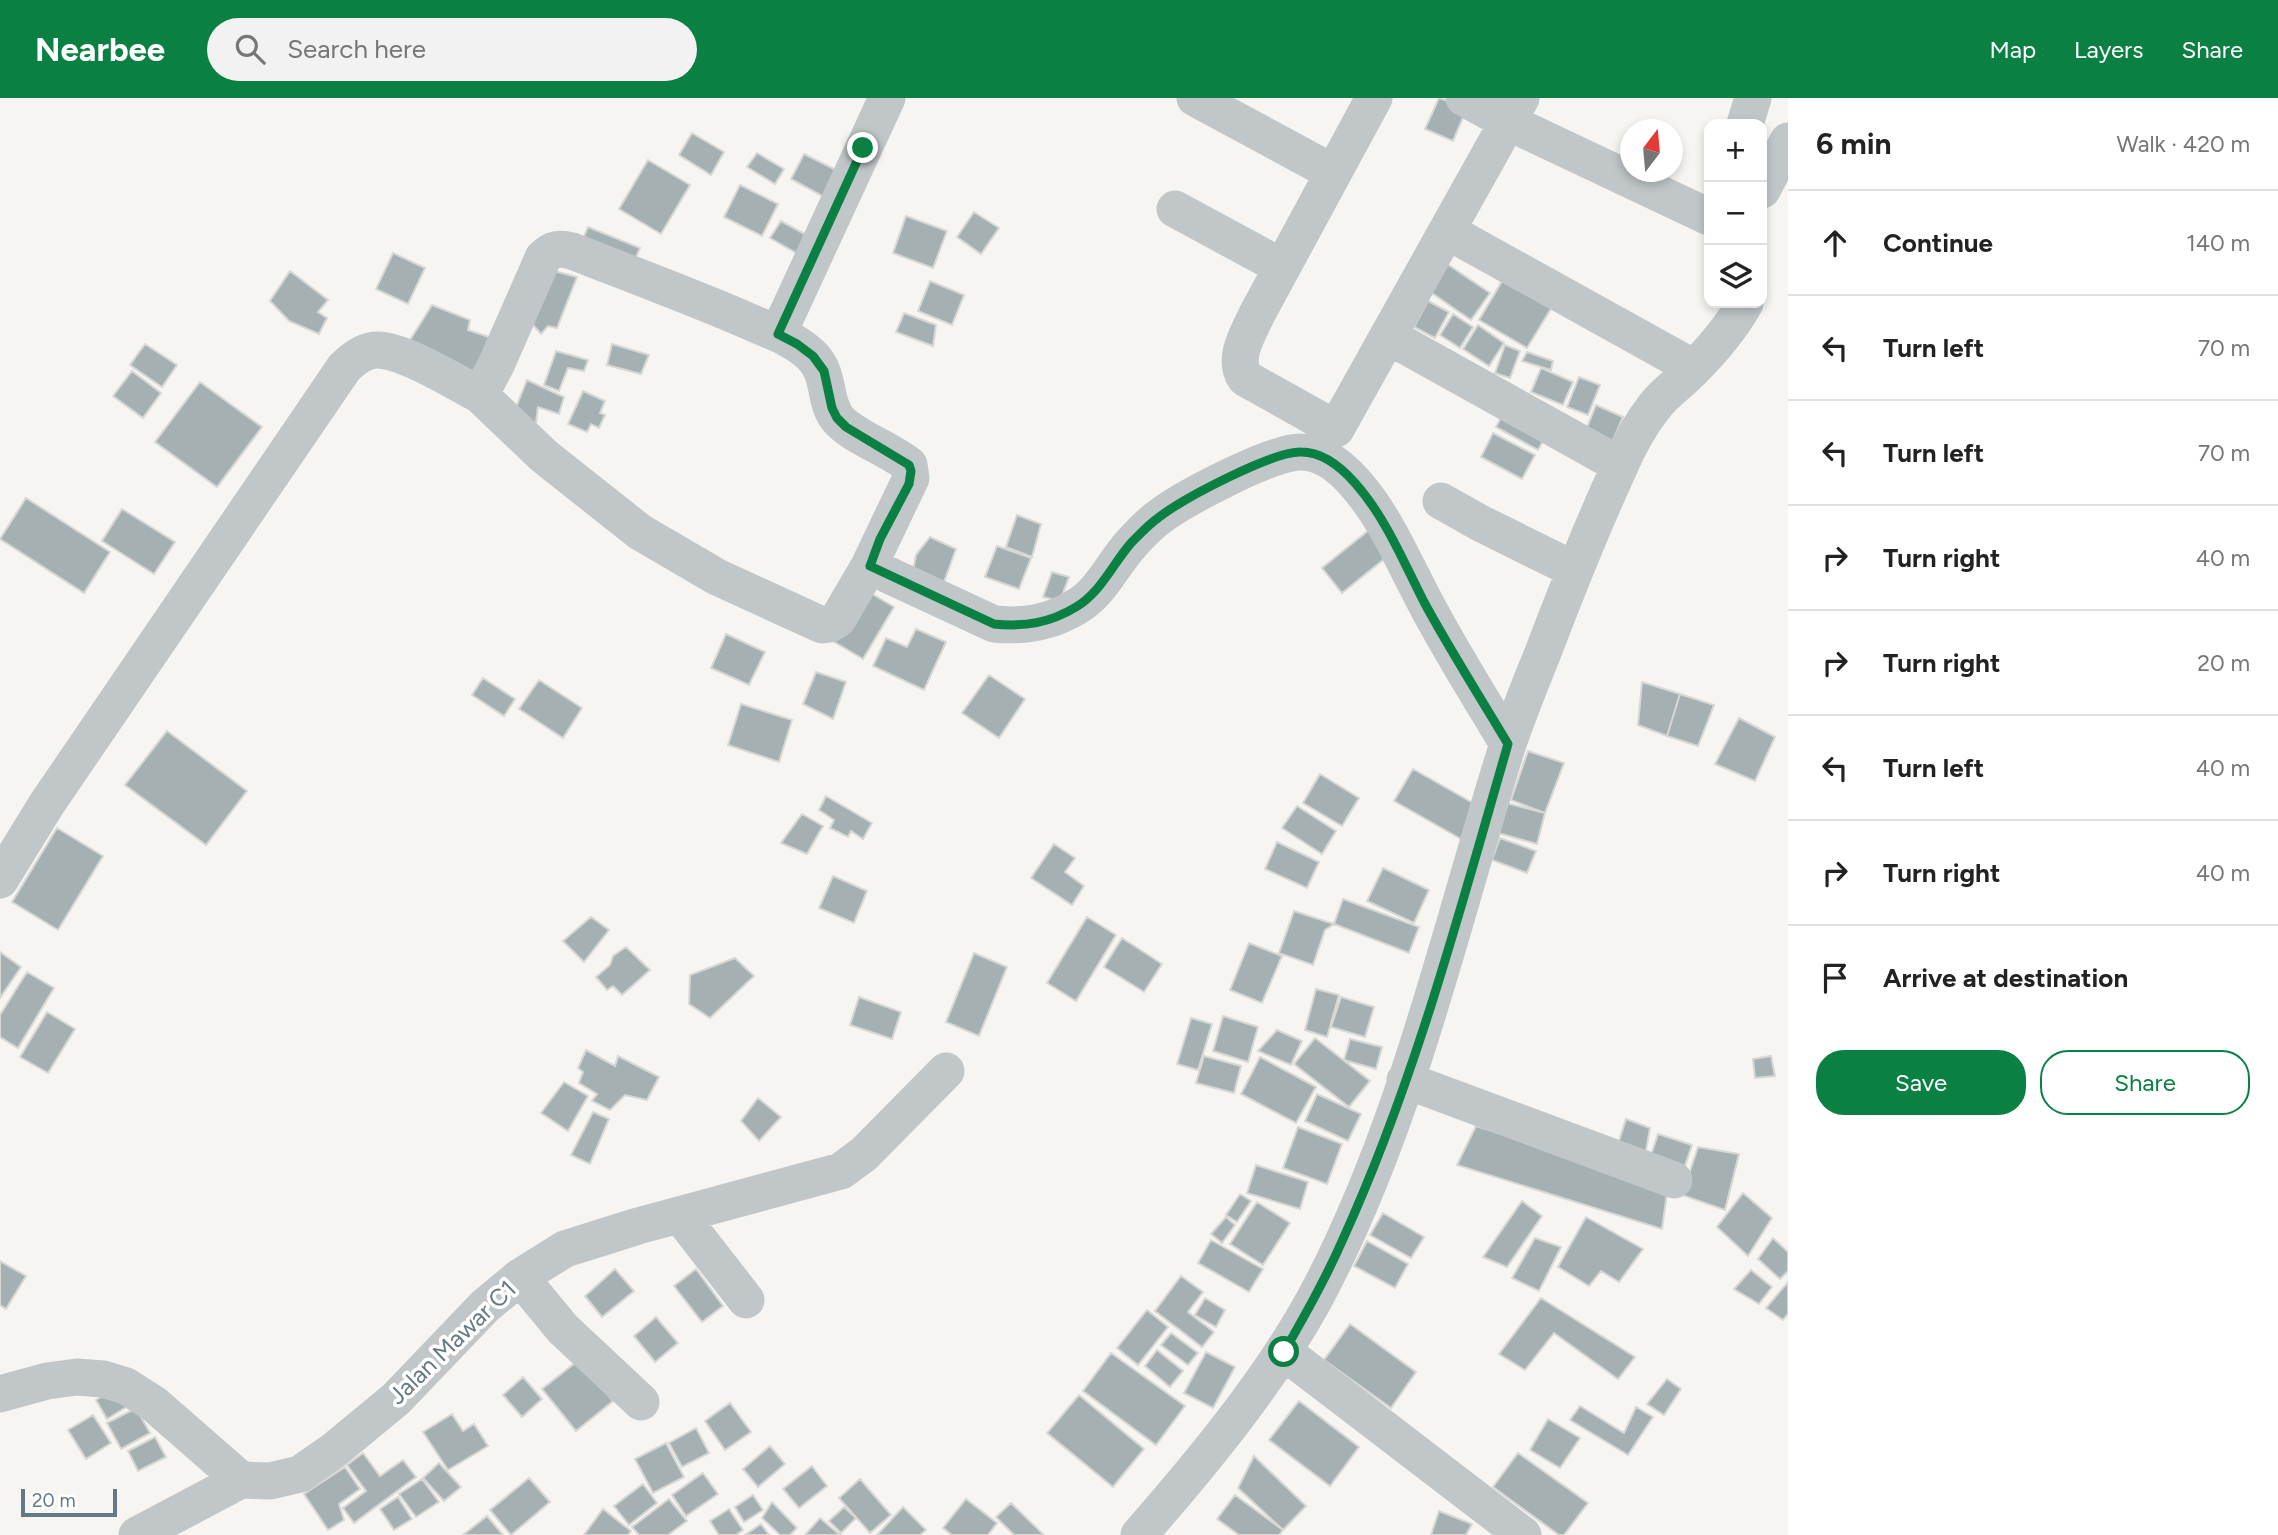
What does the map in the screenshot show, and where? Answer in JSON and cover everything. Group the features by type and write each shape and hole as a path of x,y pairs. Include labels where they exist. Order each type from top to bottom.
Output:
{"street":[{"path":"778,334 887,98"},
{"path":"1195,98 1332,172"},
{"path":"1374,98 1282,267 1248,334 1239,361 1245,378 1336,429 1515,110"},
{"path":"1464,98 1515,110 1704,215"},
{"path":"1747,119 1753,98"},
{"path":"1766,182 1788,141"},
{"path":"1175,209 1282,267"},
{"path":"1447,231 1694,368"},
{"path":"0,880 46,804 344,368 365,352 375,349 389,351 423,365 480,395 544,456 640,532 717,576 817,623 827,625 838,619 870,566 880,539 909,484 909,465 846,427 837,418 832,408 824,371 813,356 797,344 702,302 572,251 558,248 551,250 543,258 480,395"},
{"path":"1139,1535 1217,1440 1284,1352 1315,1298 1371,1174 1460,911 1508,744 1575,570 1620,465 1655,405 1733,326 1742,308"},
{"path":"1388,336 1620,465"},
{"path":"870,566 994,624 1036,624 1058,617 1078,606 1097,590 1130,544 1157,519 1180,503 1265,460 1287,452 1320,455 1335,464 1355,483 1389,530 1425,602 1508,744"},
{"path":"1441,501 1575,570"},
{"name":"Jalan Mawar C1","path":"241,1480 270,1480 300,1474 333,1451 396,1399 485,1306 520,1277 565,1250 841,1171 864,1154 946,1071"},
{"path":"1405,1080 1674,1181"},
{"path":"680,1215 746,1300"},
{"path":"520,1277 563,1329 641,1402"},
{"path":"1284,1352 1523,1535"},
{"path":"0,1394 47,1381 77,1377 103,1379 126,1386 154,1404 241,1480 137,1535"}],"building":[{"path":"1439,98 1467,108 1453,141 1425,129"},
{"path":"692,133 724,152 711,175 679,155"},
{"path":"757,153 784,169 775,184 747,167"},
{"path":"804,154 840,172 826,198 791,179"},
{"path":"648,160 690,185 661,234 619,209"},
{"path":"740,185 778,204 762,236 724,217"},
{"path":"974,212 999,228 981,254 957,237"},
{"path":"906,216 947,231 933,268 893,253"},
{"path":"781,221 810,237 800,255 770,238"},
{"path":"588,227 640,248 631,269 579,248"},
{"path":"393,253 425,268 408,304 376,289"},
{"path":"1447,264 1490,293 1471,320 1429,291"},
{"path":"546,269 577,277 557,328 548,326 541,334 528,319"},
{"path":"290,271 328,300 318,312 327,318 319,334 289,321 270,301"},
{"path":"1504,278 1552,307 1527,348 1479,320"},
{"path":"930,281 964,295 952,325 918,311"},
{"path":"1428,301 1449,312 1435,338 1414,327"},
{"path":"432,305 470,320 468,330 489,337 478,373 405,348"},
{"path":"904,313 936,325 933,346 896,332"},
{"path":"1453,314 1473,327 1460,348 1440,335"},
{"path":"1478,325 1504,343 1489,366 1463,349"},
{"path":"145,344 177,365 162,387 130,365"},
{"path":"612,344 649,355 641,374 607,365"},
{"path":"1505,345 1520,351 1510,378 1495,373"},
{"path":"556,351 588,360 584,371 568,368 559,391 544,385"},
{"path":"1527,352 1553,361 1551,370 1522,361"},
{"path":"1541,368 1573,382 1563,405 1531,392"},
{"path":"132,371 161,393 143,418 113,396"},
{"path":"1579,377 1600,385 1588,415 1567,407"},
{"path":"527,380 564,397 559,414 538,407 536,423 521,418 515,410"},
{"path":"200,382 262,427 217,487 155,442"},
{"path":"583,391 605,401 600,413 605,415 599,428 591,424 587,432 568,424"},
{"path":"1596,405 1623,417 1610,447 1584,435"},
{"path":"1505,410 1548,433 1538,450 1496,427"},
{"path":"1493,433 1535,455 1522,479 1481,457"},
{"path":"26,498 110,552 84,593 0,539"},
{"path":"122,509 175,542 154,574 102,541"},
{"path":"1017,515 1041,524 1032,557 1006,547"},
{"path":"1374,526 1394,551 1342,593 1322,568"},
{"path":"930,537 956,549 940,593 911,581 916,555"},
{"path":"997,546 1031,558 1019,589 985,577"},
{"path":"1052,572 1069,577 1060,601 1043,597"},
{"path":"862,588 894,607 863,659 831,640"},
{"path":"916,629 946,642 924,690 873,666 886,638 907,647"},
{"path":"726,634 765,652 749,685 711,668"},
{"path":"816,672 846,682 833,719 803,704"},
{"path":"989,675 1025,699 999,738 962,713"},
{"path":"483,678 515,699 504,716 472,695"},
{"path":"539,680 582,708 563,738 519,709"},
{"path":"1642,682 1680,694 1667,736 1638,725"},
{"path":"1680,694 1714,705 1698,746 1667,736"},
{"path":"741,704 792,720 779,762 728,745"},
{"path":"1739,718 1775,737 1755,781 1715,764"},
{"path":"167,731 247,791 206,845 125,785"},
{"path":"1528,751 1564,763 1545,813 1511,800"},
{"path":"1413,769 1480,807 1461,839 1394,801"},
{"path":"1320,774 1359,798 1342,826 1303,803"},
{"path":"826,796 872,823 863,839 851,831 848,837 830,828 834,820 819,810"},
{"path":"1506,803 1545,813 1537,844 1498,833"},
{"path":"1297,806 1336,831 1322,854 1282,828"},
{"path":"802,814 823,826 807,854 781,843"},
{"path":"57,828 103,856 58,930 12,902"},
{"path":"1500,838 1536,851 1527,873 1492,860"},
{"path":"1277,842 1319,862 1307,888 1265,869"},
{"path":"1054,844 1075,858 1065,872 1084,886 1072,905 1031,878"},
{"path":"1383,868 1429,890 1414,923 1367,901"},
{"path":"833,876 867,891 854,923 819,908"},
{"path":"1343,899 1419,927 1409,953 1334,924"},
{"path":"1294,911 1334,924 1325,930 1313,965 1279,953"},
{"path":"591,917 609,930 584,962 563,941"},
{"path":"1087,917 1116,935 1076,1001 1047,983"},
{"path":"1122,938 1162,964 1144,992 1104,967"},
{"path":"1249,943 1282,956 1262,1003 1230,990"},
{"path":"626,947 650,970 622,995 613,986 607,990 596,977 610,965 613,956"},
{"path":"0,952 21,967 0,998"},
{"path":"974,953 1007,967 979,1036 946,1022"},
{"path":"735,958 754,976 710,1018 689,1004 690,975"},
{"path":"27,972 54,988 18,1048 0,1037 0,1015"},
{"path":"1316,989 1339,995 1327,1037 1305,1030"},
{"path":"859,997 901,1012 892,1039 850,1025"},
{"path":"1341,997 1374,1007 1365,1037 1331,1027"},
{"path":"47,1012 75,1029 48,1073 20,1057"},
{"path":"1223,1016 1258,1027 1248,1062 1213,1051"},
{"path":"1191,1018 1212,1024 1198,1070 1177,1064"},
{"path":"1277,1030 1302,1041 1291,1065 1258,1051"},
{"path":"1315,1038 1370,1081 1349,1107 1294,1064"},
{"path":"1350,1039 1382,1047 1376,1069 1344,1060"},
{"path":"586,1050 615,1066 618,1056 659,1077 647,1100 625,1095 610,1110 592,1101 597,1094 579,1083 583,1072 578,1068"},
{"path":"1204,1056 1241,1066 1234,1093 1196,1083"},
{"path":"1771,1056 1775,1076 1755,1078 1753,1059"},
{"path":"1260,1057 1316,1087 1296,1123 1241,1094"},
{"path":"564,1082 588,1096 568,1131 541,1113"},
{"path":"1317,1094 1361,1114 1348,1141 1305,1121"},
{"path":"758,1098 781,1117 759,1141 741,1121"},
{"path":"593,1112 609,1119 590,1164 571,1155"},
{"path":"1626,1119 1650,1128 1645,1156 1617,1147"},
{"path":"1476,1126 1668,1186 1662,1229 1457,1165"},
{"path":"1298,1127 1342,1144 1327,1184 1283,1168"},
{"path":"1658,1134 1692,1145 1685,1166 1651,1155"},
{"path":"1698,1147 1739,1154 1725,1210 1682,1195"},
{"path":"1256,1165 1308,1182 1300,1209 1247,1193"},
{"path":"1743,1193 1772,1218 1748,1256 1717,1227"},
{"path":"1240,1194 1251,1201 1237,1222 1226,1215"},
{"path":"1522,1201 1542,1216 1507,1267 1483,1257"},
{"path":"1257,1202 1290,1223 1263,1265 1230,1244"},
{"path":"1383,1213 1424,1237 1411,1258 1370,1235"},
{"path":"1226,1217 1235,1225 1222,1243 1211,1234"},
{"path":"1586,1217 1643,1249 1619,1282 1601,1271 1589,1286 1558,1267"},
{"path":"1535,1238 1561,1247 1539,1291 1512,1278"},
{"path":"1773,1238 1788,1252 1788,1271 1780,1279 1758,1259"},
{"path":"1211,1240 1263,1269 1249,1292 1198,1263"},
{"path":"1367,1241 1408,1264 1395,1288 1354,1266"},
{"path":"0,1261 26,1276 6,1309 0,1305"},
{"path":"615,1269 634,1291 602,1317 585,1296"},
{"path":"696,1269 723,1306 702,1322 674,1286"},
{"path":"1751,1270 1772,1287 1759,1304 1734,1289"},
{"path":"1181,1276 1203,1292 1188,1312 1214,1332 1202,1347 1155,1311"},
{"path":"1788,1282 1788,1314 1783,1320 1766,1308"},
{"path":"1205,1298 1225,1310 1216,1327 1195,1315"},
{"path":"1541,1298 1635,1357 1618,1379 1554,1333 1525,1370 1499,1354"},
{"path":"1147,1310 1168,1327 1138,1365 1117,1348"},
{"path":"656,1317 678,1343 655,1362 634,1336"},
{"path":"1350,1324 1416,1372 1391,1408 1324,1360"},
{"path":"1171,1333 1198,1353 1188,1365 1161,1345"},
{"path":"1157,1350 1183,1371 1170,1387 1145,1366"},
{"path":"1206,1352 1235,1367 1213,1408 1184,1393"},
{"path":"1111,1353 1185,1406 1156,1445 1083,1391"},
{"path":"579,1360 613,1401 576,1431 542,1389"},
{"path":"523,1377 542,1399 522,1417 503,1395"},
{"path":"1667,1379 1681,1389 1664,1415 1647,1404"},
{"path":"120,1385 131,1404 107,1419 96,1400"},
{"path":"1079,1395 1144,1449 1113,1487 1047,1433"},
{"path":"1299,1401 1359,1447 1330,1486 1269,1440"},
{"path":"730,1403 751,1432 725,1450 705,1421"},
{"path":"1580,1406 1624,1433 1636,1407 1653,1417 1628,1455 1570,1420"},
{"path":"136,1408 150,1433 121,1449 107,1423"},
{"path":"452,1414 463,1431 474,1424 488,1446 448,1470 423,1432"},
{"path":"93,1415 111,1443 86,1459 68,1430"},
{"path":"1548,1419 1580,1438 1560,1468 1530,1450"},
{"path":"696,1428 709,1453 682,1467 669,1443"},
{"path":"155,1437 166,1457 138,1471 128,1451"},
{"path":"666,1443 684,1477 653,1493 635,1459"},
{"path":"770,1446 785,1464 758,1487 743,1469"},
{"path":"363,1453 380,1476 403,1460 416,1477 354,1523 343,1508 366,1491 347,1465"},
{"path":"1518,1453 1588,1503 1564,1535 1559,1535 1493,1487"},
{"path":"1254,1456 1306,1506 1283,1530 1238,1488"},
{"path":"439,1463 461,1487 444,1501 423,1478"},
{"path":"812,1466 827,1486 799,1508 783,1489"},
{"path":"345,1467 360,1489 339,1504 344,1520 328,1530 304,1494"},
{"path":"703,1473 718,1494 686,1516 672,1495"},
{"path":"529,1478 550,1502 511,1535 490,1510"},
{"path":"422,1479 439,1502 416,1517 399,1494"},
{"path":"860,1479 891,1515 870,1533 839,1498"},
{"path":"643,1484 657,1503 629,1525 614,1506"},
{"path":"753,1495 763,1510 744,1522 735,1507"},
{"path":"1235,1495 1283,1530 1279,1535 1239,1535 1217,1519"},
{"path":"398,1497 412,1519 394,1530 380,1509"},
{"path":"669,1499 687,1521 668,1535 639,1535 632,1527"},
{"path":"966,1499 997,1523 988,1535 952,1535 943,1528"},
{"path":"772,1502 797,1528 790,1535 780,1535 762,1518"},
{"path":"1011,1503 1044,1535 1014,1535 996,1517"},
{"path":"844,1507 856,1518 841,1533 829,1521"},
{"path":"903,1507 926,1530 920,1535 877,1535"},
{"path":"603,1509 631,1531 628,1535 584,1535"},
{"path":"729,1509 743,1530 736,1535 719,1535 710,1521"},
{"path":"1439,1511 1472,1524 1466,1535 1431,1535"},
{"path":"487,1516 503,1535 463,1535"},
{"path":"820,1518 840,1535 805,1535"},
{"path":"761,1524 769,1535 745,1535"}],"route":[{"path":"863,148 778,334 813,356 824,371 832,408 846,427 909,465 909,484 880,539 870,566 994,624 1036,624 1058,617 1078,606 1097,590 1130,544 1157,519 1180,503 1265,460 1287,452 1320,455 1335,464 1355,483 1389,530 1425,602 1508,744 1460,911 1371,1174 1315,1298 1284,1352"}]}
